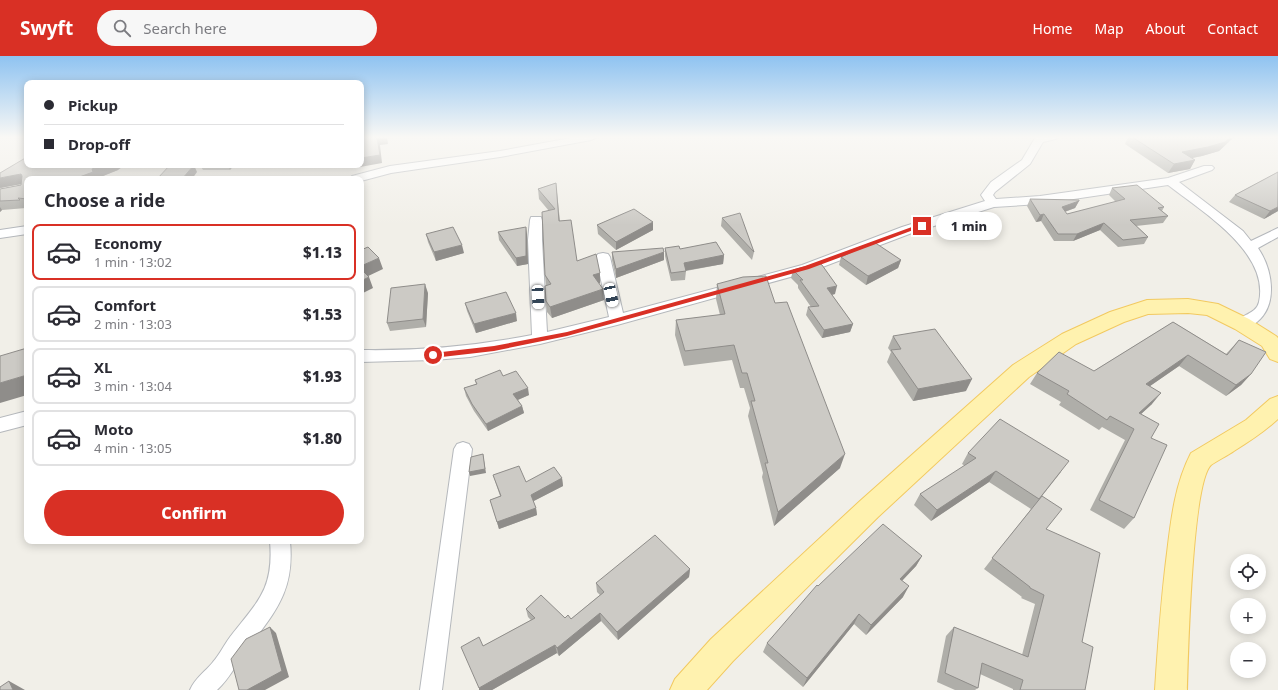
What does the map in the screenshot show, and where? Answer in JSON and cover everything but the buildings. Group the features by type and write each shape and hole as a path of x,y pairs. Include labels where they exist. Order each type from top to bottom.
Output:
{"main road":[{"path":"686,690 722,650 869,509 1022,372 1069,339 1117,317 1147,307 1188,306 1211,309 1242,324 1269,341 1278,354"},
{"path":"1171,690 1175,603 1184,522 1191,484 1200,460 1254,427 1278,405"}],"street":[{"path":"364,177 390,170 413,167"},
{"path":"993,203 987,195 991,187 1020,167"},
{"path":"364,356 419,356 460,353 494,349 567,334 807,268 907,230 993,203 1040,200 1170,181 1208,168"},
{"path":"1170,181 1238,234 1249,247 1261,267 1267,287 1266,303 1261,313 1242,324"},
{"path":"536,220 535,240 540,339"},
{"path":"0,234 24,230"},
{"path":"1249,247 1278,232"},
{"path":"603,257 617,320"},
{"path":"0,425 24,419"},
{"path":"430,690 463,449"},
{"path":"201,690 222,669 273,596 279,579 282,558 280,544"}],"route":[{"path":"433,355 494,349 567,334 807,268 907,230 922,226"}]}
